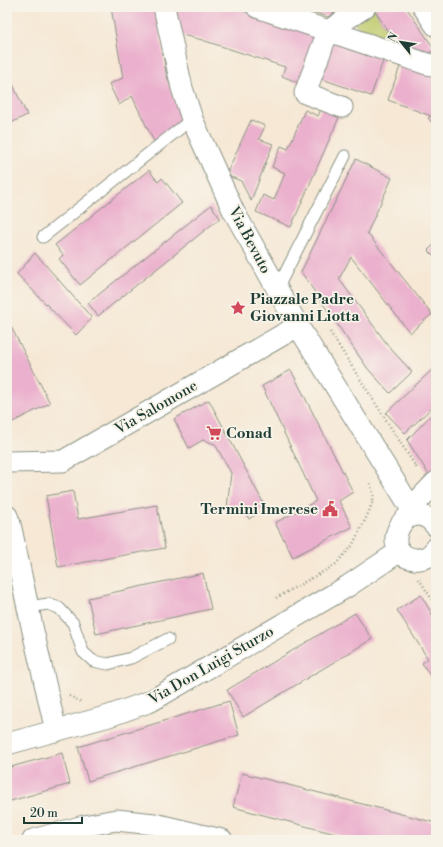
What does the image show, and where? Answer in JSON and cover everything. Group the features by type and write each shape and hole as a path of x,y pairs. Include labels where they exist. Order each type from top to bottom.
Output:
{"street":[{"name":"Via Bevuto","path":"164,7 182,88 192,119 233,210 298,326 412,512"},
{"path":"257,7 436,66"},
{"path":"342,107 305,92 328,31 365,7"},
{"path":"424,7 436,25"},
{"name":"Via Salomone","path":"7,462 62,460 298,326"},
{"path":"430,565 420,559 413,559 406,556 396,545 396,537 400,524 412,512 436,482"},
{"path":"412,512 426,518 436,526"},
{"path":"7,516 56,731"},
{"name":"Via Don Luigi Sturzo","path":"7,744 109,716 151,701 348,586 400,551"},
{"path":"33,840 84,826 116,820 154,824 222,840"}],"lane":[{"path":"43,237 192,119"},
{"path":"277,289 345,156"},
{"path":"28,607 48,604 59,608 73,623 83,652 93,661 108,664 130,658 168,639"}],"path":[{"path":"330,332 418,470"},
{"path":"276,598 335,565 352,546 364,525 374,496 369,476"},
{"path":"430,565 436,606"},
{"path":"67,689 69,696 80,701 86,701"}],"green space":[{"path":"374,9 394,41 359,28 354,23"}],"building":[{"path":"111,7 156,7 166,73 174,96 186,119 154,142 132,96 119,105 109,84 123,78"},
{"path":"174,7 231,7 320,37 301,84 282,76 285,67 199,39 177,34"},
{"path":"298,7 344,7 328,17"},
{"path":"377,7 406,7 435,50 428,53 394,41 374,9"},
{"path":"331,41 384,58 371,96 319,78"},
{"path":"401,64 436,76 436,127 428,118 431,116 388,100"},
{"path":"7,72 27,115 7,125"},
{"path":"322,107 340,115 291,227 256,212 263,195 274,200 285,173 272,167 281,146 288,149 305,110 318,116"},
{"path":"251,120 265,126 259,139 273,144 251,201 241,181 226,175"},
{"path":"356,159 392,178 367,233 432,314 410,333 351,257 339,279 390,348 412,372 390,393 368,369 301,272"},
{"path":"149,170 158,182 162,178 182,203 80,285 59,259 63,255 55,245"},
{"path":"211,205 220,218 98,316 88,303"},
{"path":"436,243 436,258 428,250"},
{"path":"35,253 92,318 76,335 17,274"},
{"path":"7,319 50,403 7,425"},
{"path":"436,366 436,404 405,433 386,413"},
{"path":"291,370 353,492 339,501 352,527 293,557 275,523 316,501 262,386"},
{"path":"209,400 266,508 249,519 245,512 227,508 231,473 215,444 203,440 189,448 174,419"},
{"path":"436,410 436,472 431,478 407,440"},
{"path":"73,491 78,519 157,505 165,548 58,567 46,496"},
{"path":"203,573 211,609 96,634 88,598"},
{"path":"421,595 436,621 436,685 422,663 428,659 397,610"},
{"path":"355,613 372,639 243,717 227,690"},
{"path":"229,701 239,735 88,781 78,747"},
{"path":"62,753 70,784 7,802 7,768"},
{"path":"242,773 436,823 436,840 358,840 233,807"},
{"path":"127,836 128,840 113,840"}],"place":[{"name":"Piazzale Padre Giovanni Liotta","path":"238,308"},
{"name":"Conad","path":"214,433"},
{"name":"Termini Imerese","path":"330,509"}]}
